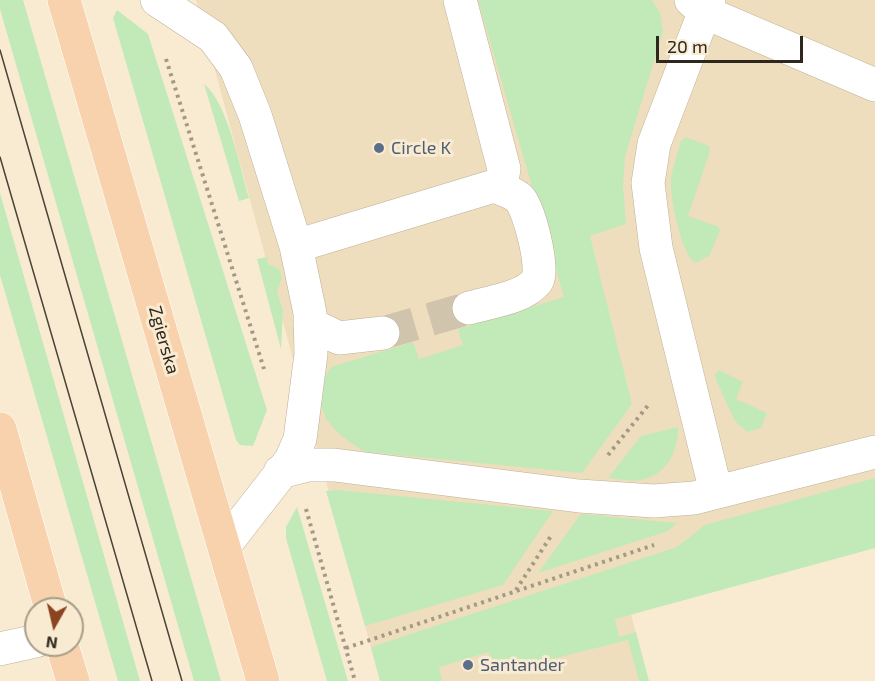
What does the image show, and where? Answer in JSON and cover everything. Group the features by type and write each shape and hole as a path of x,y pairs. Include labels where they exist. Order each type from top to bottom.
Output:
{"main road":[{"name":"Zgierska","path":"64,0 263,681"},
{"path":"0,429 48,597"},
{"path":"66,657 73,681"}],"lane":[{"path":"157,0 213,37 236,68 255,115 304,275 310,324 310,354 300,439 286,469 224,546"},
{"path":"296,246 494,186 502,180 504,169 460,0"},
{"path":"705,495 685,366 656,248 648,183 654,144 702,4 875,85"},
{"path":"469,308 527,290 538,280 541,268 526,208 519,198 494,186"},
{"path":"310,324 339,338 383,333"},
{"path":"286,469 334,465 607,498 654,501 705,495 875,452"},
{"path":"0,649 24,644"}],"path":[{"path":"166,57 264,372"},
{"path":"604,460 636,417 685,366"},
{"path":"286,469 355,681"},
{"path":"346,648 674,539 705,495"},
{"path":"515,591 554,532"}],"shaded area":[{"path":"196,0 875,0 875,547 631,614 648,681 380,681"}],"green space":[{"path":"0,0 23,0 221,681 194,681 0,9"},
{"path":"478,0 652,0 660,13 663,32 625,156 623,186 626,224 590,236 632,404 582,473 366,452 333,427 321,406 324,381 331,367 413,342 419,359 463,345 458,329 564,297"},
{"path":"117,10 148,34 267,410 253,446 240,445 236,440 113,18"},
{"path":"204,84 220,106 226,121 249,198 239,201"},
{"path":"686,137 709,146 710,151 688,216 719,227 720,231 709,256 695,263 681,237 671,186 672,173 681,141"},
{"path":"0,193 140,681 118,681 0,275"},
{"path":"267,257 268,264 279,269 282,278 277,291 283,311 281,349 257,259"},
{"path":"719,370 743,382 736,399 767,413 761,428 747,432 735,421 716,380 715,374"},
{"path":"678,427 676,445 670,460 658,473 637,481 608,478 641,436"},
{"path":"875,478 875,548 615,619 619,637 636,632 649,681 639,681 628,640 496,673 489,652 439,667 442,681 380,681 371,647 677,547 705,525"},
{"path":"337,490 553,511 503,585 365,626 326,491"},
{"path":"297,507 348,681 327,681 286,538 286,527"},
{"path":"581,514 677,523 668,531 538,573"}],"tunnel":[{"path":"383,333 469,308"}],"tram line":[{"path":"0,50 182,681"},
{"path":"0,157 152,681"}],"place":[{"name":"Circle K","path":"379,148"},
{"name":"Santander","path":"468,665"}]}
